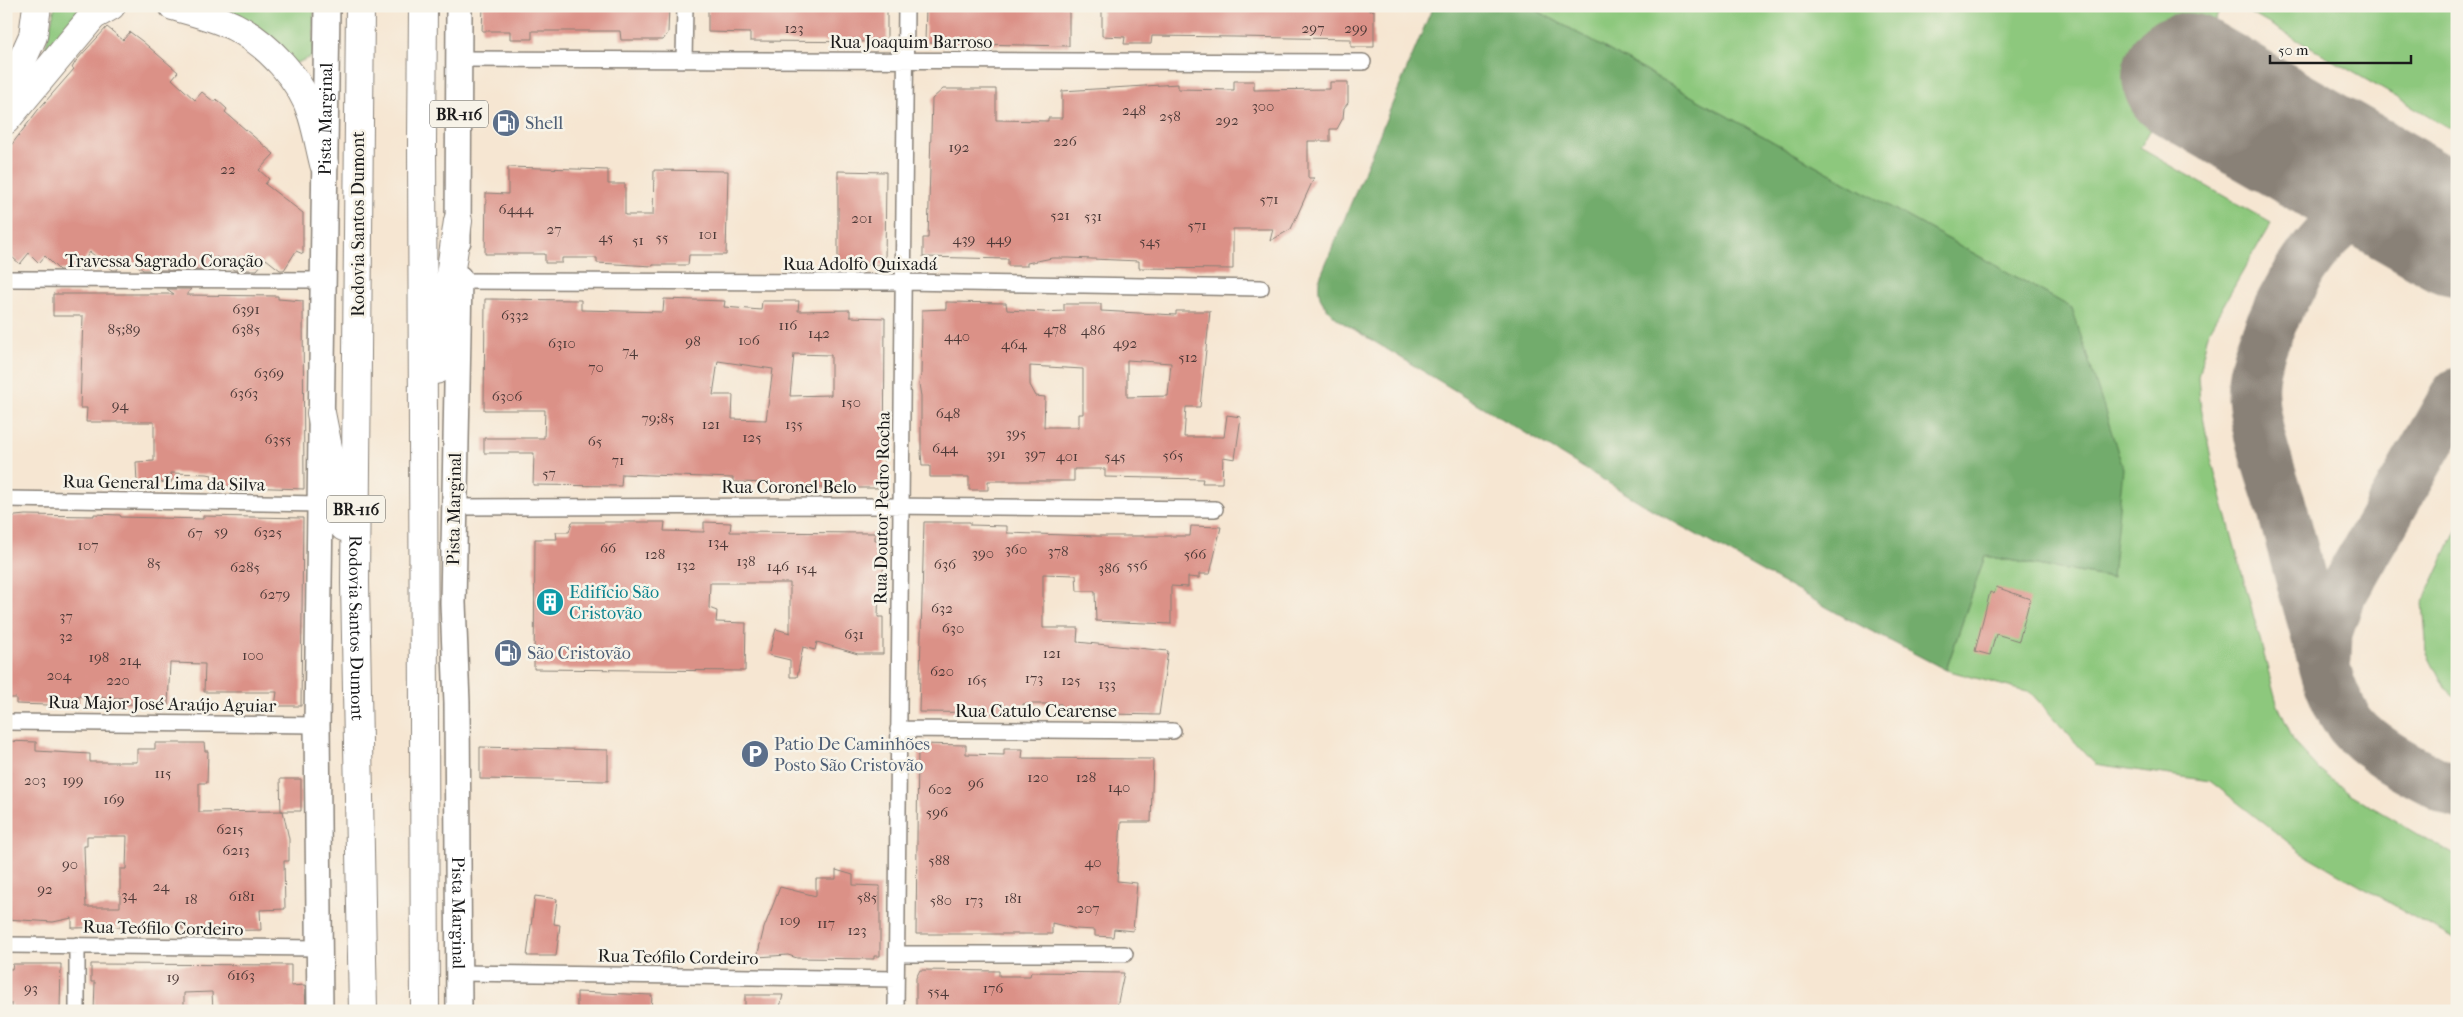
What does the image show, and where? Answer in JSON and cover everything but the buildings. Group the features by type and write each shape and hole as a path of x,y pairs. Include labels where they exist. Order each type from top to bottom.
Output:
{"highway":[{"path":"6,96 33,36 37,6"},
{"path":"6,120 93,16 111,6"},
{"path":"173,6 235,26 256,40 271,54 303,94 312,115 324,164"},
{"name":"Rodovia Santos Dumont","path":"360,6 355,583 363,1011"},
{"name":"BR-116","path":"423,6 422,461 425,1011"},
{"path":"422,461 458,222"},
{"path":"321,413 355,583"}],"main road":[{"name":"Pista Marginal","path":"320,1011 317,725 327,6"},
{"name":"Pista Marginal","path":"459,6 459,281 453,603 457,703 459,1011"}],"street":[{"path":"684,60 685,6"},
{"name":"Rua Doutor Pedro Rocha","path":"896,1011 906,6"},
{"name":"Rua Joaquim Barroso","path":"460,59 1363,62"},
{"name":"Travessa Sagrado Coração","path":"6,279 322,280"},
{"name":"Rua Adolfo Quixadá","path":"459,281 902,282 1261,288"},
{"name":"Rua General Lima da Silva","path":"6,499 321,504"},
{"name":"Rua Coronel Belo","path":"454,507 901,506 1215,509"},
{"name":"Rua Major José Araújo Aguiar","path":"6,722 317,725"},
{"name":"Rua Catulo Cearense","path":"898,729 1173,731"},
{"name":"Rua Teófilo Cordeiro","path":"6,945 318,948"},
{"path":"77,945 77,1011"},
{"path":"897,954 1125,954"},
{"name":"Rua Teófilo Cordeiro","path":"459,973 896,979"}],"green space":[{"path":"55,6 94,6 41,66"},
{"path":"204,6 314,6 314,56 294,64"},
{"path":"1433,6 1529,6 2072,308 2123,468 2112,578 1985,556 1946,670 1846,618 1663,516 1340,321 1323,303 1319,293 1319,280"},
{"path":"1529,6 2223,6 2140,148 2271,223 2209,330 2198,377 2200,401 2211,458 2277,703 2295,743 2320,770 2350,794 2457,857 2457,941 2302,853 2210,781 2095,764 2031,693 1946,670 1985,556 2111,578 2072,308"},
{"path":"2238,6 2457,6 2457,132"},
{"path":"2457,529 2457,697 2445,688 2427,653 2423,602"}],"taxiway":[{"path":"2452,230 2416,219 2375,214 2352,218 2336,228 2303,266 2275,316 2256,363 2253,397 2258,430 2283,512 2326,672 2345,717 2361,736 2386,755 2457,794"},
{"path":"2326,659 2327,633 2339,598 2457,393"}],"runway":[{"path":"2186,77 2457,232"}],"place":[{"name":"Shell","path":"506,123"},
{"name":"Edifício São Cristovão","path":"550,602"},
{"name":"São Cristovão","path":"508,653"},
{"name":"Patio De Caminhões Posto São Cristovão","path":"755,754"}]}
